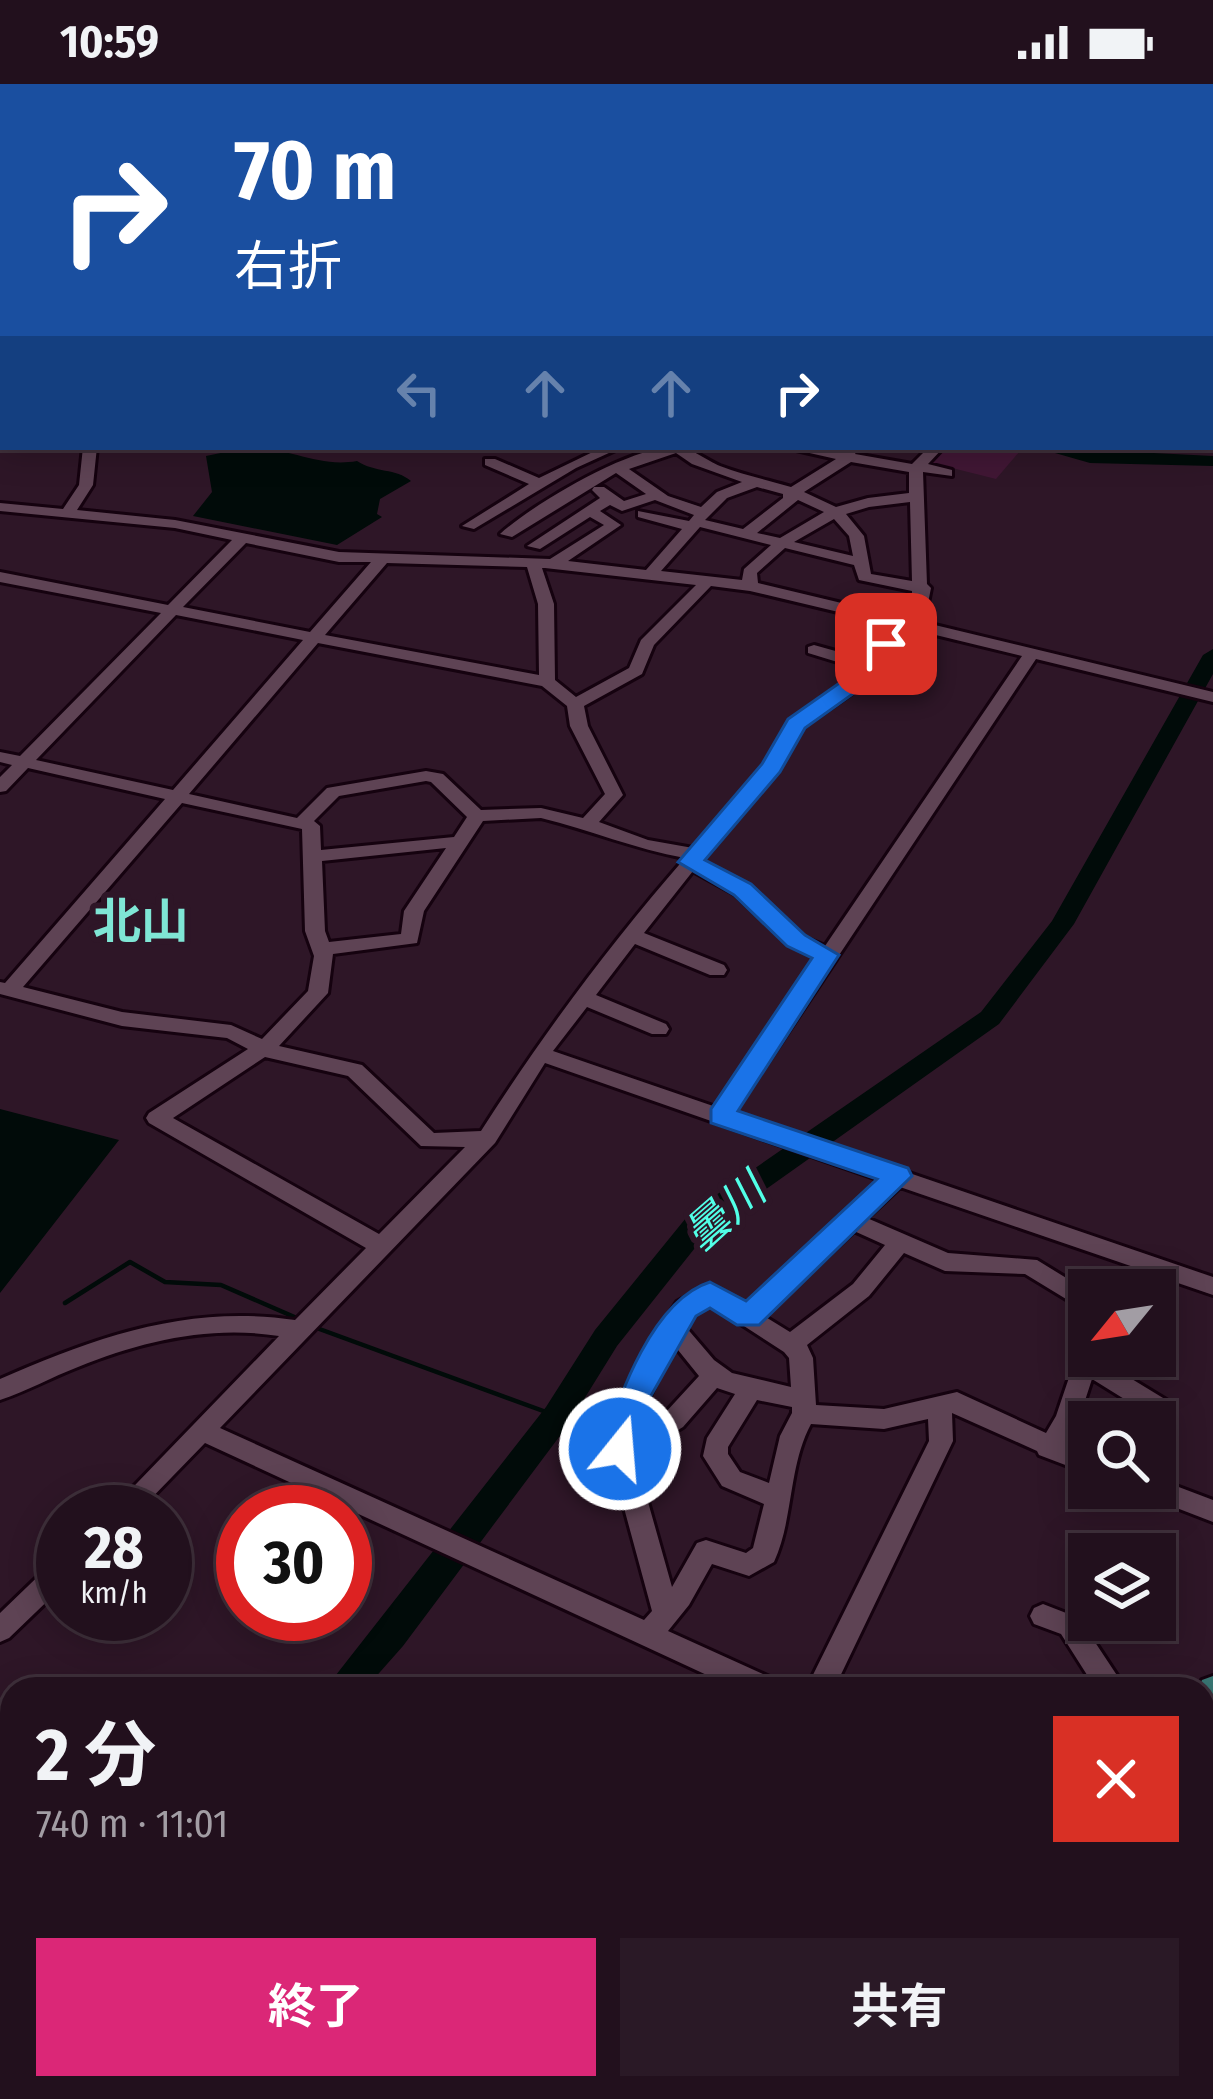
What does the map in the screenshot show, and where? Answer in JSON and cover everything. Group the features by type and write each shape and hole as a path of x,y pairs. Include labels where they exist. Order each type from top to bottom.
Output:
{"street":[{"path":"68,513 86,485 90,450"},
{"path":"547,682 542,559 507,534 470,526 536,485 609,450"},
{"path":"507,534 589,482 673,450"},
{"path":"681,450 698,466 759,482 828,512 857,536 864,577 923,588"},
{"path":"150,1485 487,1138 535,1060 582,997 772,767 796,724 868,667 920,603 917,468 934,450"},
{"path":"790,494 849,453 947,473"},
{"path":"490,462 565,497"},
{"path":"619,468 696,520"},
{"path":"701,485 732,476"},
{"path":"589,482 622,507 657,495"},
{"path":"650,574 722,495 759,482"},
{"path":"745,535 791,500 790,494"},
{"path":"750,586 749,572 778,544 828,512 916,497"},
{"path":"542,559 590,511 610,498"},
{"path":"0,522 8,508 68,513 382,559 542,559 750,586 1213,697"},
{"path":"542,559 614,525 590,511"},
{"path":"643,514 696,520 859,562"},
{"path":"0,787 242,538"},
{"path":"382,559 5,989 122,1019 231,1032 266,1047 355,1070 429,1141 487,1138"},
{"path":"0,577 547,682 575,704 578,725 614,794 587,824"},
{"path":"575,704 636,671 647,643 707,581"},
{"path":"814,650 868,667"},
{"path":"721,1116 1033,652"},
{"path":"0,757 311,826 315,931 322,949 318,993 266,1047 157,1118 382,1246"},
{"path":"302,823 333,792 437,778 477,815 542,813 693,858 742,890 796,940 827,955"},
{"path":"322,949 410,939 414,911 477,815"},
{"path":"314,856 455,842"},
{"path":"631,935 717,970"},
{"path":"582,997 601,1000 659,1030"},
{"path":"535,1060 746,1124 1165,1269"},
{"path":"748,1317 898,1176"},
{"path":"851,1220 945,1262 1029,1265 1068,1290"},
{"path":"777,1391 799,1353 900,1242"},
{"path":"1176,1273 1213,1286"},
{"path":"710,1293 799,1353 804,1408 758,1563 748,1565 706,1551 658,1624 621,1453 627,1415 671,1329 685,1308 710,1293"},
{"path":"0,1390 99,1345 144,1334 228,1320 306,1323"},
{"path":"671,1329 714,1375 748,1392 777,1391 804,1408 884,1418 940,1410 957,1402 1068,1456"},
{"path":"621,1453 674,1420 714,1375"},
{"path":"1048,1448 1066,1430 1079,1377"},
{"path":"1113,1377 1149,1401"},
{"path":"748,1392 716,1444 715,1456 731,1479 780,1499"},
{"path":"826,1677 941,1442 940,1410"},
{"path":"204,1432 493,1562 658,1624 746,1677"},
{"path":"1176,1497 1213,1511"},
{"path":"0,1630 36,1595"},
{"path":"1042,1616 1070,1626 1104,1677"}],"shaded area":[{"path":"277,450 329,462 357,461 411,481 380,499 377,514 382,517 337,545 193,516 212,492 206,456"},
{"path":"937,450 1020,451 996,479 924,461"},
{"path":"0,1109 119,1140 0,1293"}],"waterway":[{"name":"曇川","path":"1056,450 1090,458 1213,461"},
{"name":"曇川","path":"354,1677 391,1635 557,1416 606,1338 700,1221 990,1018 1062,924 1213,655"},
{"path":"65,1303 130,1262 165,1282 221,1285 299,1319"},
{"path":"314,1327 557,1416"}],"district":[{"name":"北山","path":"141,921"}],"route":[{"path":"620,1449 621,1431 633,1400 685,1308 710,1293 748,1317 898,1176 721,1116 827,955 796,940 742,890 690,862 772,767 796,724 849,687 886,644"}]}
